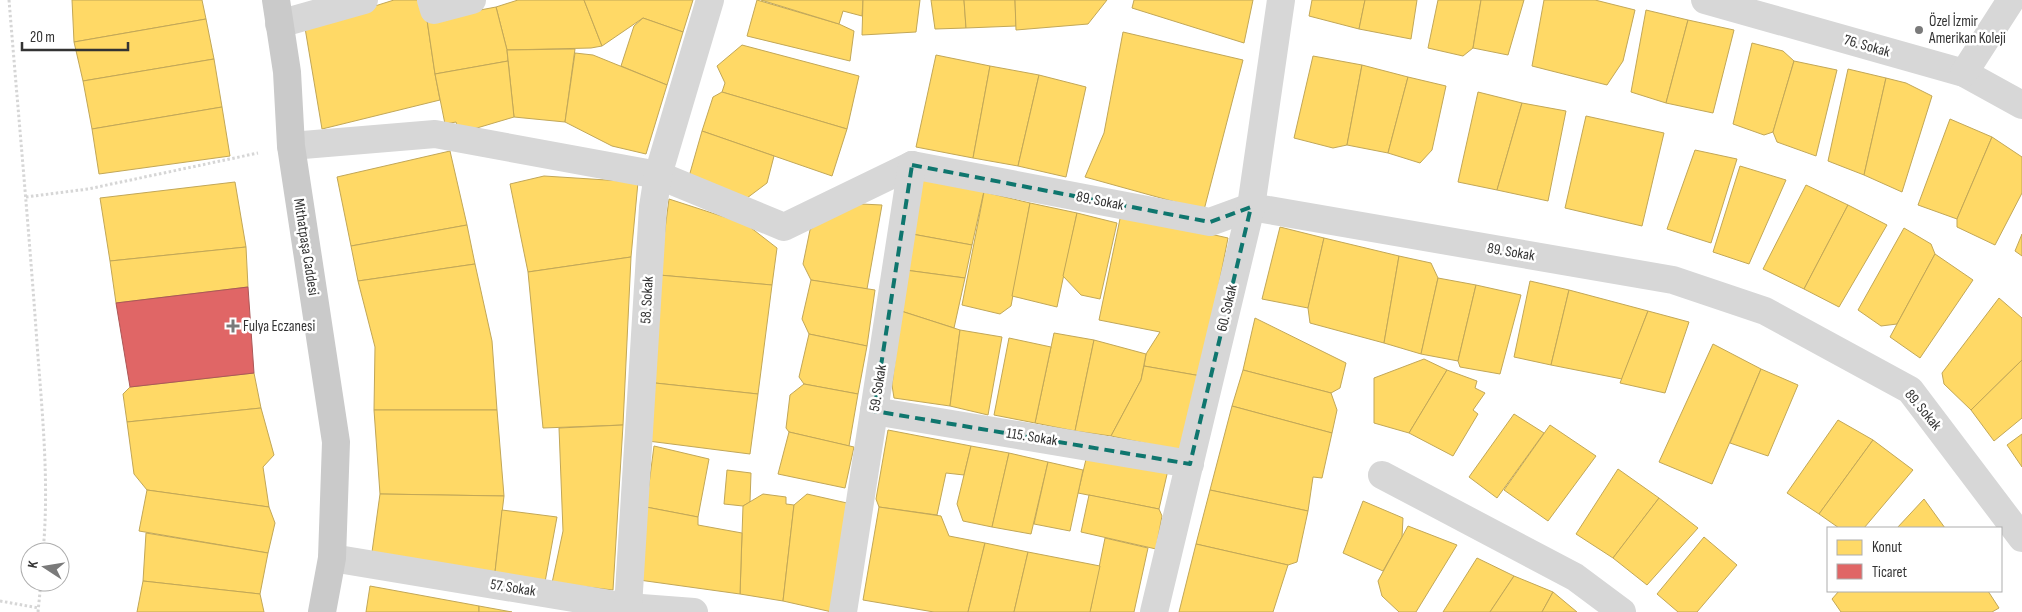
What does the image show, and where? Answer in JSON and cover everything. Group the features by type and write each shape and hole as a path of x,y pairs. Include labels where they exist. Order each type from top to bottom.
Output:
{"main road":[{"name":"Mithatpaşa Caddesi","path":"277,12 287,72 291,146 336,442 332,558 322,612"}],"street":[{"path":"277,12 364,0"},
{"path":"431,0 434,10 472,0"},
{"name":"58. Sokak","path":"628,607 653,207 658,175 710,0"},
{"name":"60. Sokak","path":"1154,612 1250,207 1281,0"},
{"name":"76. Sokak","path":"1705,0 1964,73 2022,105"},
{"path":"1964,73 2011,0"},
{"path":"291,146 435,134 658,175 784,227 912,165"},
{"name":"89. Sokak","path":"912,165 1210,222 1250,207 1674,280 1764,311 1910,390 2022,538"},
{"name":"59. Sokak","path":"843,612 912,165"},
{"name":"115. Sokak","path":"874,411 1190,464"},
{"path":"1382,475 1575,577 1622,612"},
{"name":"57. Sokak","path":"332,558 628,607 694,612"}],"path":[{"path":"9,0 43,425 47,514 45,542"},
{"path":"26,197 88,189 291,146"},
{"path":"0,602 38,610 40,592"}],"highlighted area":[{"path":"912,165 1210,222 1251,207 1190,464 874,411"}],"building: Konut":[{"path":"72,0 202,0 206,19 74,42"},
{"path":"394,0 420,0 427,20 440,100 322,129 305,28"},
{"path":"518,0 584,0 602,46 591,48 507,50 496,7"},
{"path":"584,0 693,0 683,32 643,18 602,46"},
{"path":"757,0 839,24 854,31 850,61 747,36"},
{"path":"761,0 863,0 862,16 843,11 839,24"},
{"path":"863,0 920,0 916,32 862,35"},
{"path":"931,0 964,0 966,28 935,29"},
{"path":"964,0 1015,0 1016,26 966,28"},
{"path":"1015,0 1107,0 1088,24 1016,30"},
{"path":"1134,0 1253,0 1244,43 1132,8"},
{"path":"1312,0 1365,0 1359,29 1309,16"},
{"path":"1365,0 1417,0 1411,39 1359,29"},
{"path":"1438,0 1481,0 1473,48 1463,56 1428,48"},
{"path":"1481,0 1524,0 1508,55 1473,48"},
{"path":"1544,0 1595,0 1635,10 1623,61 1607,85 1532,66"},
{"path":"496,7 508,61 435,74 427,20"},
{"path":"1646,10 1688,20 1666,103 1631,92"},
{"path":"643,18 683,32 667,85 621,66 634,26"},
{"path":"206,19 214,59 83,81 74,42"},
{"path":"1688,20 1734,30 1713,113 1666,103"},
{"path":"1123,32 1243,60 1204,210 1085,177 1104,133"},
{"path":"1752,43 1783,51 1794,61 1773,132 1764,135 1733,124"},
{"path":"742,45 859,76 847,129 722,92 725,83 717,66"},
{"path":"575,49 565,122 514,117 507,50"},
{"path":"575,53 593,55 667,85 646,154 612,146 565,122"},
{"path":"936,55 990,66 973,158 916,147"},
{"path":"1313,56 1362,65 1347,145 1333,148 1294,138"},
{"path":"214,59 222,107 92,129 83,81"},
{"path":"508,61 514,117 460,133 456,122 445,124 435,74"},
{"path":"1794,61 1837,70 1816,156 1777,142 1773,132"},
{"path":"1362,65 1408,77 1388,153 1347,145"},
{"path":"990,66 1039,75 1018,166 973,158"},
{"path":"1848,69 1886,78 1864,175 1828,161"},
{"path":"1039,75 1086,87 1066,177 1018,166"},
{"path":"1408,77 1446,86 1432,150 1420,163 1388,153"},
{"path":"1886,78 1906,83 1932,96 1902,192 1864,175"},
{"path":"722,92 847,129 832,176 702,131 713,97"},
{"path":"1478,92 1522,103 1497,190 1458,182"},
{"path":"1522,103 1566,111 1548,201 1497,190"},
{"path":"222,107 230,156 99,174 92,129"},
{"path":"1586,116 1664,133 1642,226 1565,208"},
{"path":"1950,119 1992,137 1957,219 1918,205"},
{"path":"702,131 774,156 767,183 747,198 704,190 690,173"},
{"path":"1992,137 2022,157 2022,193 1995,245 1957,227 1957,219"},
{"path":"1695,150 1737,159 1711,243 1667,229"},
{"path":"450,151 467,225 351,246 337,177"},
{"path":"1740,166 1786,180 1749,264 1713,252"},
{"path":"544,176 638,182 631,257 528,272 510,184"},
{"path":"923,179 984,191 972,245 912,234"},
{"path":"235,182 246,247 110,261 100,198"},
{"path":"1806,185 1848,205 1804,289 1763,269"},
{"path":"984,192 1030,203 1011,306 1000,314 962,305"},
{"path":"669,199 746,224 777,248 772,285 659,275"},
{"path":"841,203 882,205 867,289 811,280 803,264 810,230"},
{"path":"1030,203 1077,213 1057,307 1012,296"},
{"path":"1848,205 1887,225 1839,307 1804,289"},
{"path":"1077,213 1117,223 1100,299 1081,295 1063,276"},
{"path":"1121,214 1228,238 1201,376 1144,366 1146,354 1160,332 1099,320"},
{"path":"467,225 475,264 358,281 351,246"},
{"path":"1280,227 1324,238 1308,308 1262,299"},
{"path":"1904,228 1931,244 1935,254 1897,324 1881,326 1858,310"},
{"path":"912,234 972,245 965,278 905,270"},
{"path":"2022,234 2022,256 2015,251"},
{"path":"1324,238 1399,256 1384,343 1310,323 1308,308"},
{"path":"246,247 248,287 116,303 110,261"},
{"path":"1935,254 1973,280 1920,358 1890,337"},
{"path":"1399,256 1431,263 1438,278 1421,354 1384,343"},
{"path":"631,257 623,425 543,428 528,272"},
{"path":"475,264 492,341 497,410 374,410 375,347 358,281"},
{"path":"905,270 965,278 954,328 901,311"},
{"path":"659,275 772,285 758,394 655,383"},
{"path":"1438,278 1476,285 1458,361 1421,354"},
{"path":"811,280 875,290 867,346 809,334 802,319"},
{"path":"1530,281 1569,290 1551,365 1514,357"},
{"path":"1476,285 1521,295 1500,374 1460,367 1458,361"},
{"path":"1569,290 1648,311 1622,379 1551,365"},
{"path":"1999,298 2022,318 2022,360 1971,410 1944,384 1942,373"},
{"path":"901,311 960,330 950,406 894,398 892,385"},
{"path":"1648,311 1689,322 1665,393 1620,383"},
{"path":"1255,318 1346,363 1340,388 1331,393 1243,370"},
{"path":"960,330 1002,337 988,415 950,406"},
{"path":"1054,333 1094,340 1075,431 1035,423"},
{"path":"809,334 867,346 858,394 804,384 799,377"},
{"path":"1009,338 1051,347 1035,423 994,415"},
{"path":"1094,340 1146,354 1141,380 1111,436 1075,431"},
{"path":"1713,344 1761,369 1712,484 1659,462"},
{"path":"1424,359 1447,370 1409,433 1374,423 1374,378"},
{"path":"2022,360 2022,418 1994,441 1971,410"},
{"path":"1144,366 1201,376 1186,452 1111,436 1141,380"},
{"path":"1761,369 1798,385 1768,456 1730,443"},
{"path":"1243,370 1331,393 1337,410 1332,433 1232,406"},
{"path":"1447,370 1477,381 1475,388 1485,393 1473,410 1478,414 1453,456 1409,433"},
{"path":"254,373 261,408 127,422 123,394 130,387"},
{"path":"655,383 758,394 750,454 648,441"},
{"path":"804,384 858,394 849,446 789,432 786,428 790,395"},
{"path":"1232,406 1332,433 1322,478 1313,477 1308,511 1210,490"},
{"path":"261,408 274,455 263,467 269,507 147,490 134,474 127,422"},
{"path":"374,410 497,410 504,496 380,494"},
{"path":"1514,414 1544,433 1497,498 1469,477"},
{"path":"1838,420 1873,440 1819,514 1787,493"},
{"path":"623,425 613,590 552,583 563,531 559,428"},
{"path":"1550,425 1596,456 1548,521 1504,490"},
{"path":"888,430 971,446 964,475 946,473 937,515 879,507 876,499"},
{"path":"789,432 854,447 845,488 778,474"},
{"path":"2022,434 2022,467 2007,445"},
{"path":"1873,440 1913,470 1865,527 1838,527 1819,514"},
{"path":"654,446 709,459 698,517 646,507"},
{"path":"971,446 1009,453 992,527 963,521 957,504"},
{"path":"1009,453 1048,462 1031,534 992,527"},
{"path":"1087,455 1168,470 1159,509 1078,493"},
{"path":"1048,462 1083,470 1070,531 1034,524"},
{"path":"1618,469 1659,498 1613,558 1576,534"},
{"path":"727,470 751,473 750,502 743,506 724,504"},
{"path":"147,490 269,507 275,523 268,553 139,531"},
{"path":"1210,490 1308,511 1297,562 1288,565 1196,544"},
{"path":"380,494 504,496 495,572 372,552"},
{"path":"763,494 786,497 786,504 794,505 783,601 740,594 743,506"},
{"path":"807,494 847,503 832,612 783,601 794,505"},
{"path":"1089,495 1159,509 1162,516 1156,549 1081,532"},
{"path":"1659,498 1698,528 1647,585 1613,558"},
{"path":"1924,499 1944,527 1898,527"},
{"path":"1363,501 1403,518 1402,537 1383,571 1343,553"},
{"path":"646,507 698,517 698,525 742,533 740,594 639,580"},
{"path":"879,507 941,516 949,536 985,543 968,612 934,612 863,600"},
{"path":"502,510 557,517 545,582 495,572"},
{"path":"1408,526 1457,545 1416,612 1399,612 1382,596 1378,581"},
{"path":"146,533 268,553 260,594 143,581"},
{"path":"1704,537 1737,565 1697,612 1678,612 1657,594"},
{"path":"1105,538 1148,548 1134,612 1090,612"},
{"path":"985,543 1028,552 1014,612 968,612"},
{"path":"1196,544 1288,565 1273,612 1179,612"},
{"path":"1028,552 1100,566 1090,612 1014,612"},
{"path":"1477,558 1514,576 1490,612 1443,612"},
{"path":"1514,576 1553,592 1542,612 1490,612"},
{"path":"143,581 260,594 264,612 137,612"},
{"path":"370,586 479,606 479,612 366,612"},
{"path":"1553,592 1577,612 1542,612"},
{"path":"1838,592 1989,592 1999,608 1992,612 1841,612 1832,599"},
{"path":"479,606 512,612 479,612"}],"building: Ticaret":[{"path":"248,287 254,373 130,387 116,303"}],"place":[{"name":"Özel İzmir Amerikan Koleji","path":"1919,30"},
{"name":"Fulya Eczanesi","path":"233,326"}]}
